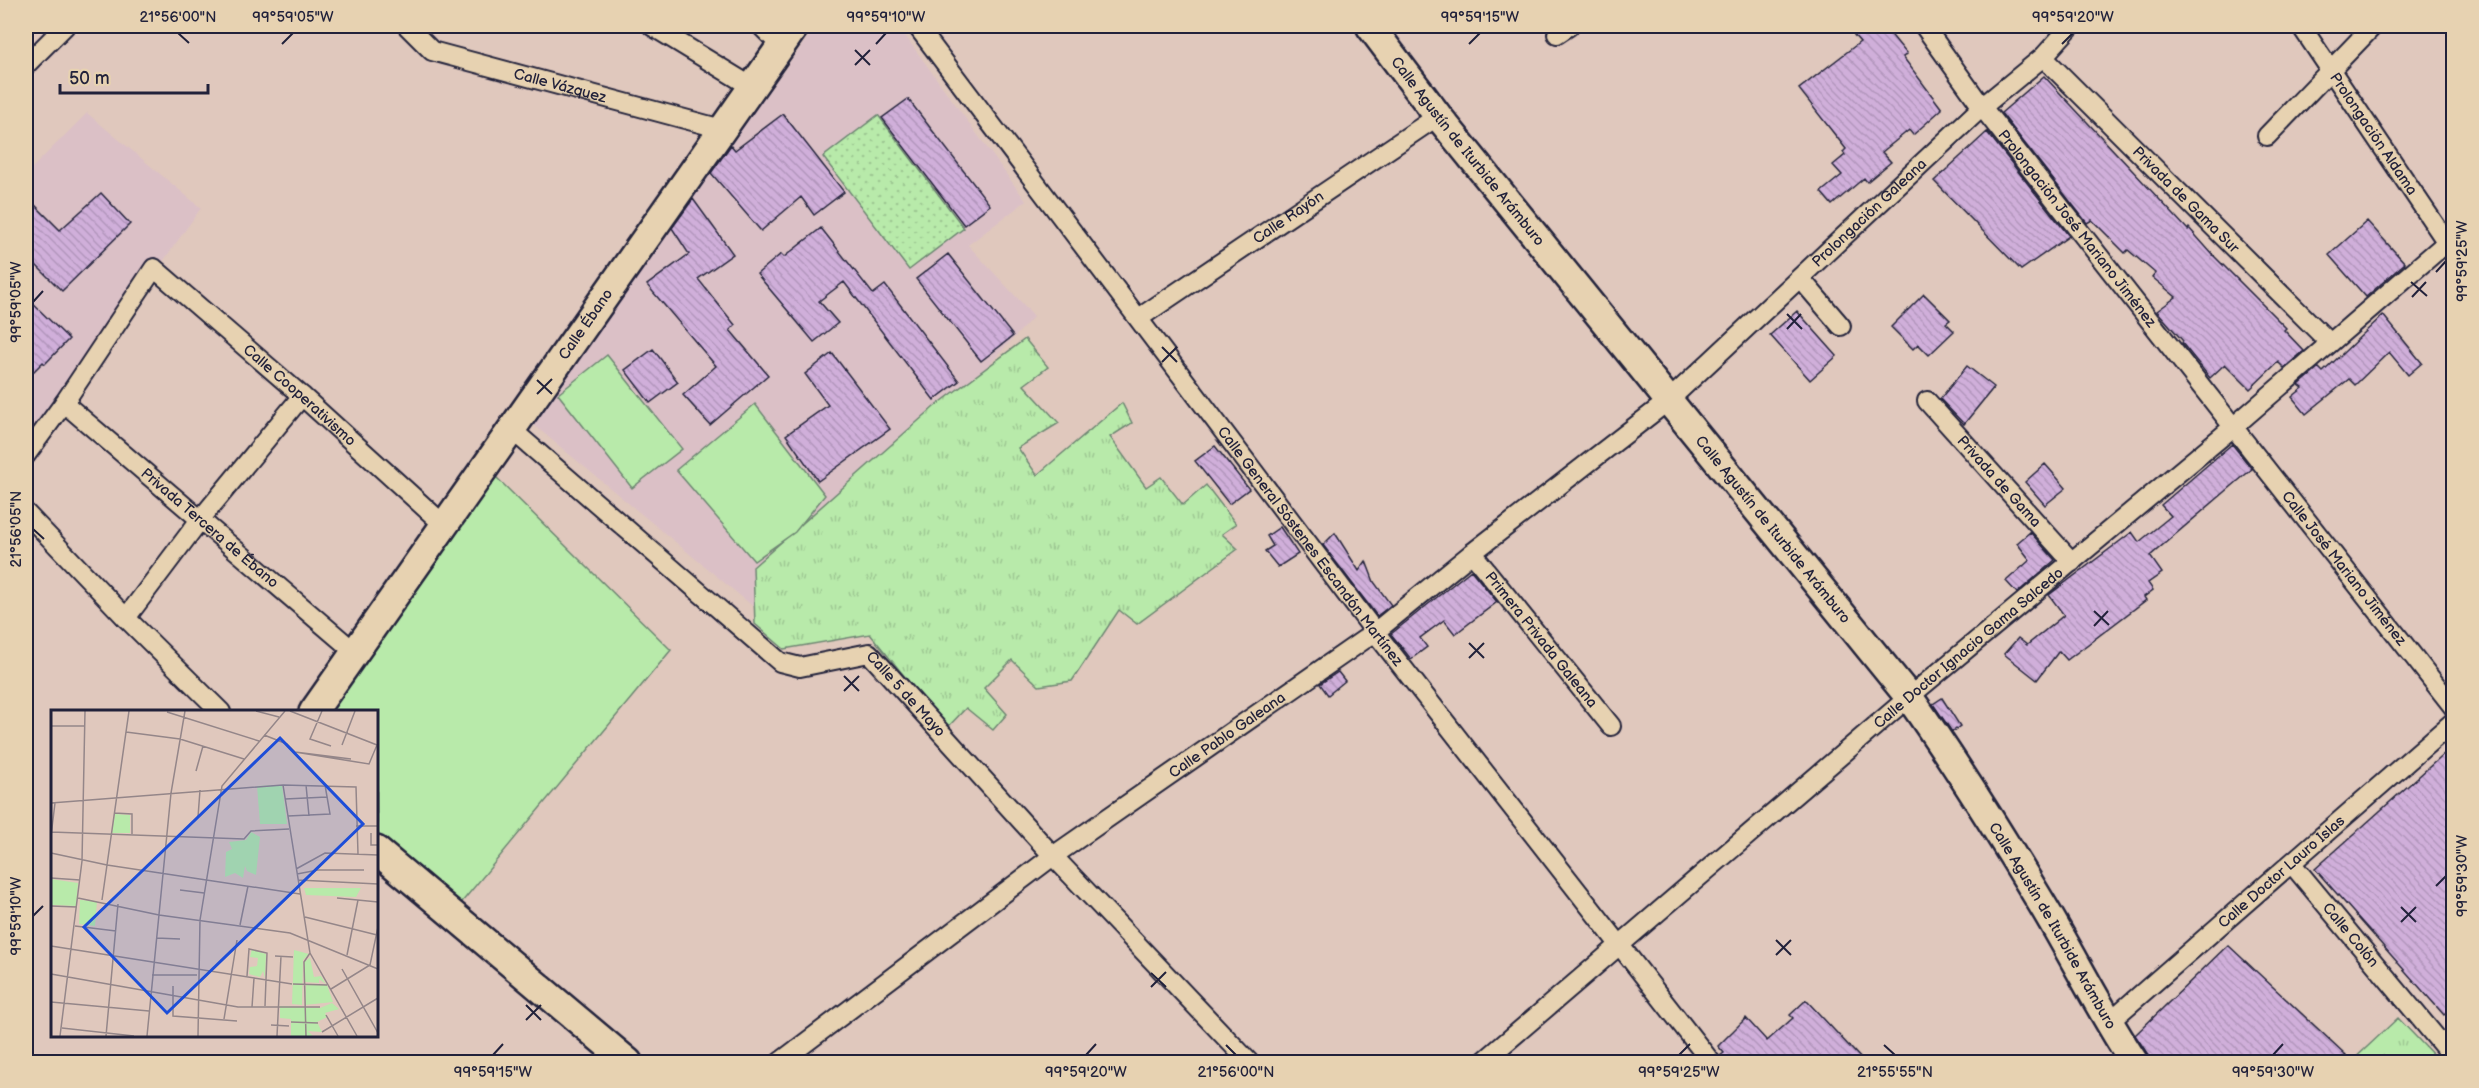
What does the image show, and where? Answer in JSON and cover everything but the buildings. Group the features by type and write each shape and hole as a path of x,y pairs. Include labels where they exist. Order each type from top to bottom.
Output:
{"street":[{"name":"Calle Vázquez","path":"407,26 432,51 722,129"},
{"path":"652,26 752,87"},
{"name":"Calle General Sóstenes Escandón Martínez","path":"917,26 1374,632 1710,1062"},
{"name":"Calle Agustín de Iturbide Arámburo","path":"1370,26 1438,116 1909,696 1962,772 2032,887 2108,1023 2134,1062"},
{"name":"Prolongación José Mariano Jiménez","path":"1923,26 1982,107 2232,428"},
{"name":"Prolongación Galeana","path":"1668,401 1982,107 2043,57 2071,26"},
{"name":"Prolongación Aldama","path":"2301,26 2451,244"},
{"path":"2267,136 2373,26"},
{"path":"26,65 60,27"},
{"name":"Calle Ébano","path":"314,710 752,87 775,31"},
{"name":"Privada de Gama Sur","path":"2043,57 2330,343"},
{"name":"Calle Rayón","path":"1139,318 1438,116"},
{"name":"Calle Doctor Ignacio Gama Salcedo","path":"1483,1062 1909,696 2451,244"},
{"name":"Calle Cooperativismo","path":"64,404 154,268 302,396 444,525"},
{"path":"1800,278 1841,326"},
{"path":"126,618 200,521 302,396"},
{"name":"Calle Pablo Galeana","path":"780,1062 1053,856 1374,632 1668,401"},
{"name":"Privada de Gama","path":"1927,401 2072,562"},
{"path":"26,455 64,404"},
{"name":"Privada Tercera de Ébano","path":"64,404 356,653"},
{"name":"Calle José Mariano Jiménez","path":"2232,428 2454,708"},
{"name":"Calle 5 de Mayo","path":"511,429 780,662 800,667 869,653 1053,856 1250,1062"},
{"path":"26,513 126,618 220,710"},
{"name":"Primera Privada Galeana","path":"1472,553 1611,726"},
{"name":"Calle Doctor Lauro Islas","path":"2108,1023 2454,721"},
{"path":"378,852 628,1062"},
{"name":"Calle Colón","path":"2292,864 2454,1059"}],"shaded area":[{"path":"816,26 898,26 1026,201 968,245 1034,316 761,613 529,421"},
{"path":"87,113 201,208 26,454 26,174"}],"green space":[{"path":"878,115 964,228 909,270 823,157"},
{"path":"1025,339 1048,367 1024,385 1059,423 1018,448 1037,475 1122,403 1132,423 1110,437 1146,487 1161,477 1183,505 1206,485 1236,524 1222,534 1238,549 1137,624 1119,610 1072,681 1039,686 1012,660 984,688 1007,714 993,730 966,708 947,728 870,634 784,649 755,624 753,567 934,407"},
{"path":"607,355 682,449 632,488 558,394"},
{"path":"755,404 825,495 795,532 754,561 676,470"},
{"path":"495,476 671,650 452,914 378,851 378,710 327,710"},
{"path":"2398,1018 2440,1062 2351,1062"}]}
